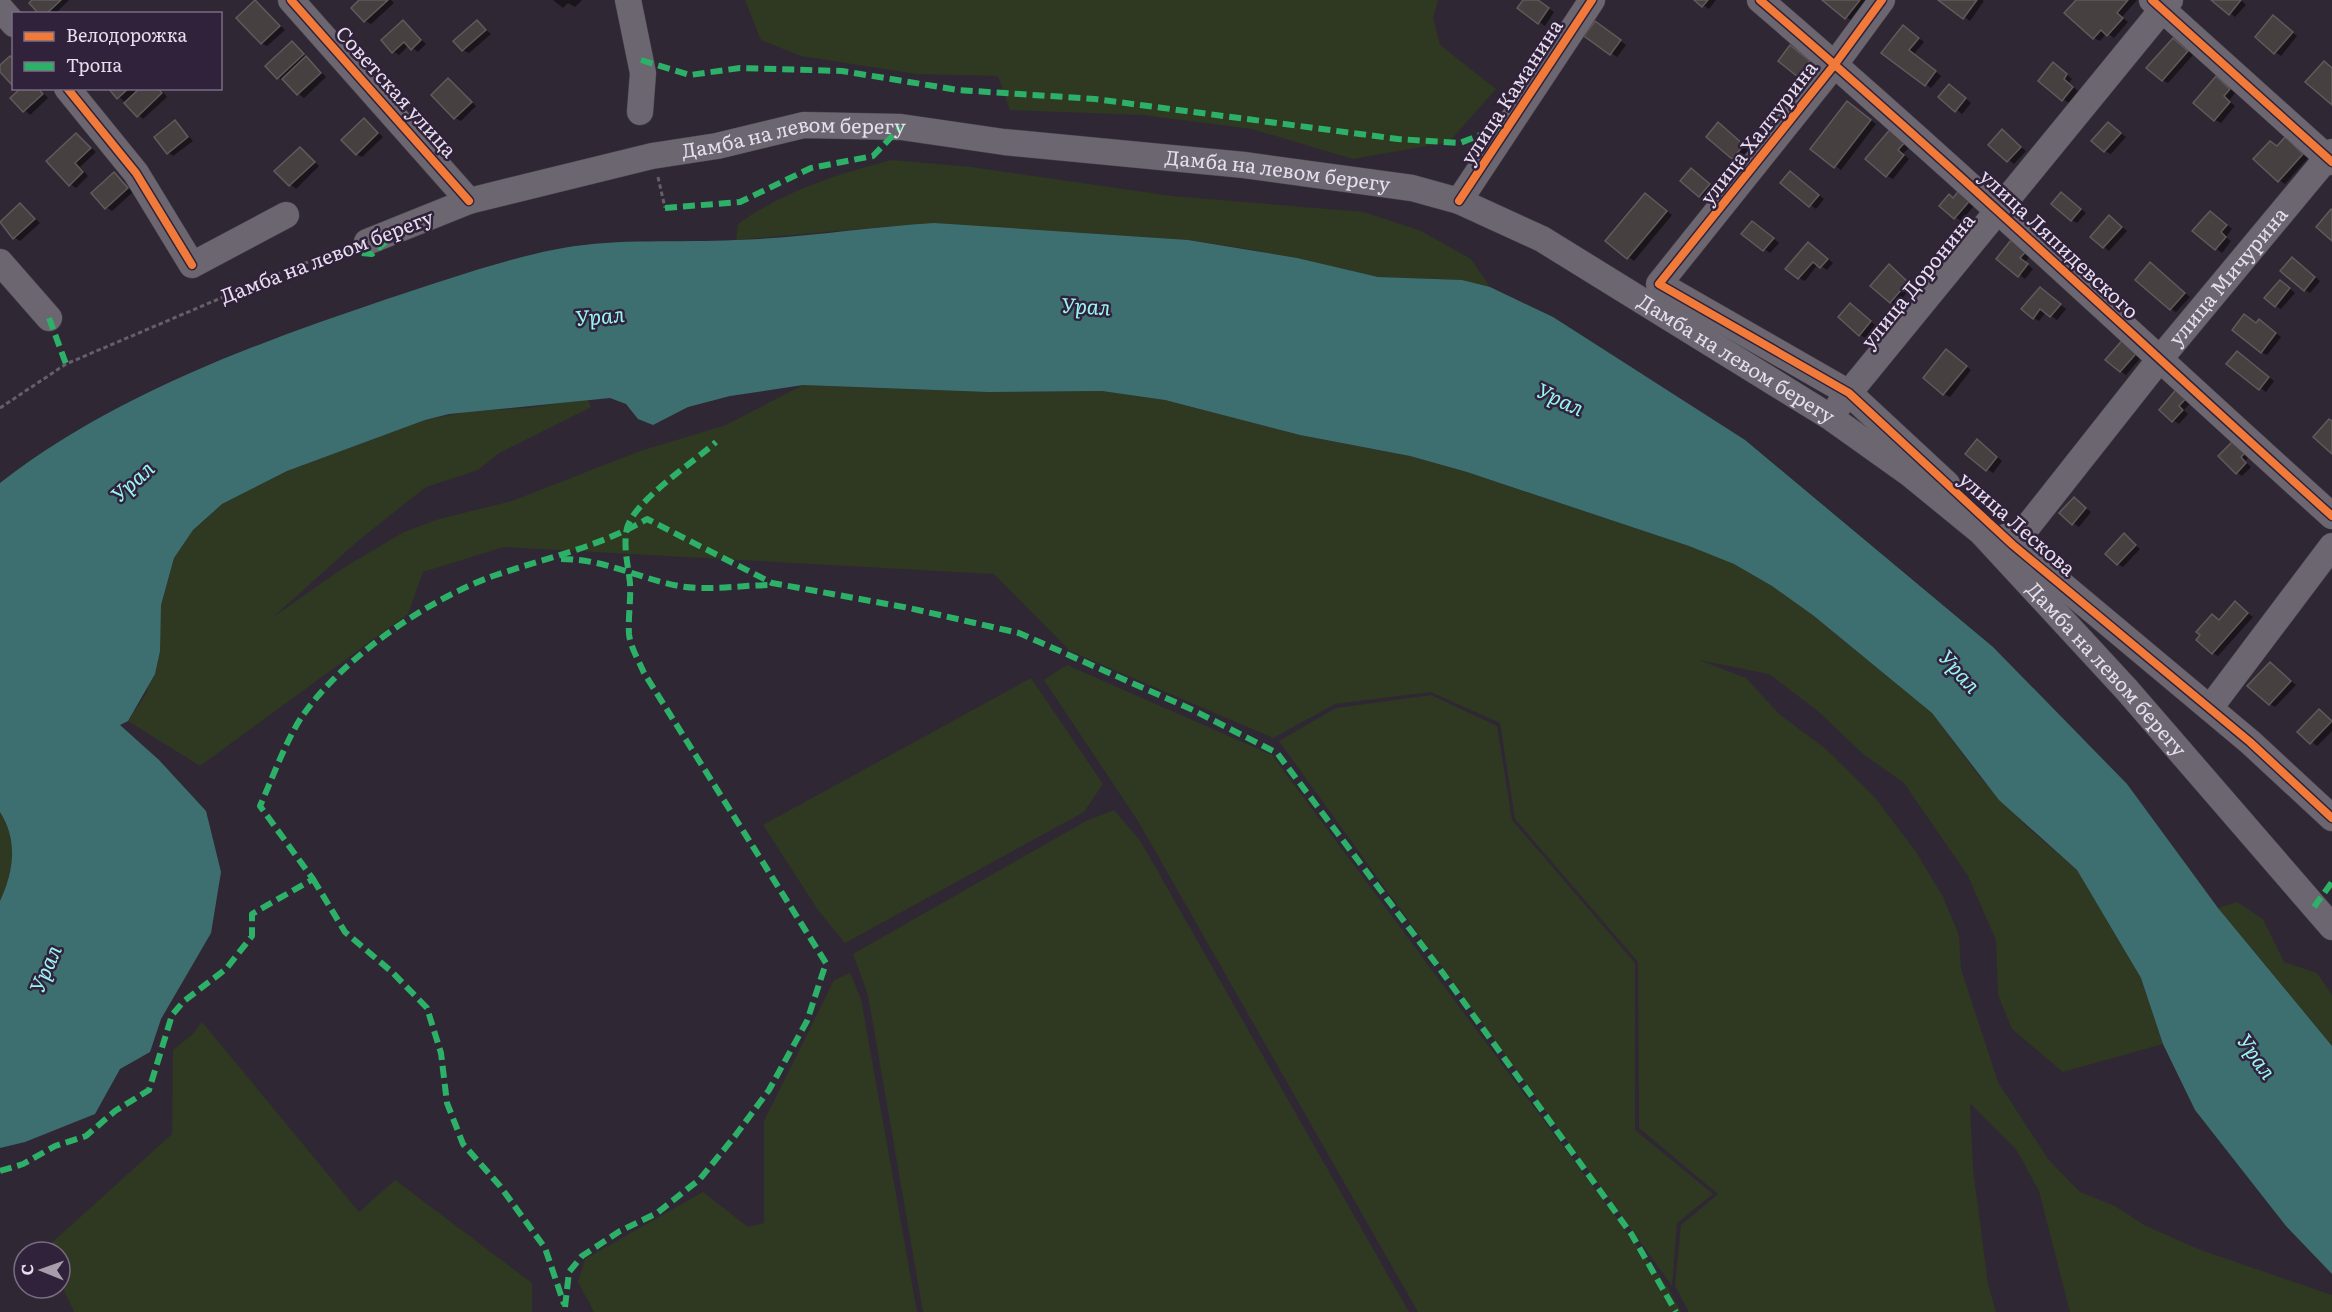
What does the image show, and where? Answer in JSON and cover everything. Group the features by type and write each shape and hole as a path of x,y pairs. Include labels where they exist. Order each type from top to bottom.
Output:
{"street":[{"name":"Советская улица","path":"291,0 452,179 469,201"},
{"path":"628,0 643,73 640,112"},
{"name":"улица Каманина","path":"1459,201 1592,0"},
{"name":"улица Ляпидевского","path":"1760,0 1998,209 2159,360 2332,516"},
{"name":"улица Халтурина","path":"1659,284 1882,0"},
{"path":"2161,3 2330,158"},
{"name":"улица Доронина","path":"1830,417 2161,3"},
{"path":"0,8 12,22"},
{"path":"69,90 136,172 192,265 286,215"},
{"name":"Дамба на левом берегу","path":"367,242 469,201 652,156 717,146 804,125 901,127 1004,141 1244,165 1412,188 1459,201 1542,239 1830,417 1910,474 1981,532 2127,690 2332,927"},
{"name":"улица Мичурина","path":"2013,545 2159,360 2330,158"},
{"path":"0,262 49,318"},
{"name":"улица Лескова","path":"1659,284 1849,393 2013,545 2210,708 2332,819"},
{"path":"2210,708 2332,546"}],"path":[{"path":"652,156 665,208"}],"shaded area":[{"path":"745,0 1438,0 1433,18 1440,45 1496,89 1449,142 1353,159 1252,129 1143,115 1010,110 998,76 916,74 801,56 761,40"},
{"path":"892,160 971,167 1172,196 1364,212 1421,231 1471,259 1490,287 1462,280 1378,277 1254,250 1188,240 1084,233 894,226 736,240 738,224 774,202 831,178"},
{"path":"803,385 988,392 1102,391 1165,400 1300,435 1410,456 1467,472 1689,546 1734,564 1772,586 1814,616 1932,713 1979,776 2026,826 2077,870 2141,978 2163,1044 2063,1072 2012,1029 1998,995 1996,940 1968,876 1904,783 1863,754 1819,712 1769,674 1699,660 1746,678 1779,714 1827,750 1876,799 1916,852 1943,897 1959,935 1961,969 1998,1082 2048,1159 2080,1192 2115,1206 2144,1225 2198,1249 2332,1295 2332,1312 2070,1312 2039,1191 2016,1149 1970,1103 1973,1169 1988,1284 1996,1312 1689,1312 1675,1286 1681,1225 1718,1194 1639,1128 1638,962 1515,819 1500,723 1431,692 1335,704 1273,738 1070,651 994,574 504,547 423,572 408,614 200,766 128,721 147,692 161,605 174,558 193,530 222,504 287,471 425,420 471,411 528,408 588,399 591,407 499,453 478,470 426,487 359,540 272,618 343,568 404,532 439,519 512,501 640,451 726,425"},
{"path":"1067,665 1272,755 1667,1286 1681,1312 1418,1312 1138,821 1044,680"},
{"path":"1031,678 1103,784 1084,812 845,943 818,910 763,825"},
{"path":"1431,695 1497,726 1512,820 1635,963 1635,1130 1713,1194 1677,1223 1672,1286 1279,741 1336,708"},
{"path":"1114,810 1141,842 1409,1312 923,1312 868,995 853,954 1086,821"},
{"path":"0,812 10,834 12,856 5,890 0,901"},
{"path":"2237,902 2263,919 2284,962 2317,973 2332,995 2332,1046 2218,908"},
{"path":"850,973 861,999 917,1312 594,1312 578,1282 585,1259 703,1192 748,1227 764,1223 764,1121 834,980"},
{"path":"202,1022 359,1212 395,1180 532,1283 532,1312 74,1312 68,1300 72,1300 72,1240 55,1240 172,1134 173,1050 193,1034"}],"water":[{"name":"Урал","path":"934,223 1188,240 1297,258 1378,277 1462,280 1490,287 1553,317 1745,440 1993,647 2127,784 2218,908 2332,1046 2332,1274 2286,1226 2195,1110 2163,1044 2141,978 2077,870 1999,800 1932,713 1814,616 1772,586 1734,564 1689,546 1467,472 1410,456 1300,435 1165,400 1102,391 988,392 803,385 730,396 688,407 653,425 638,419 626,404 610,398 449,414 425,420 287,471 222,504 193,530 174,558 161,605 160,651 155,674 128,721 120,725 159,760 206,811 221,872 211,933 161,1019 150,1052 120,1069 95,1114 25,1142 0,1148 0,901 11,867 12,845 6,823 0,812 0,483 89,424 185,375 285,335 497,264 542,252 584,245 761,239"}],"building":[{"path":"32,0 61,0 48,12 37,12 29,3"},
{"path":"255,0 280,26 261,44 236,18"},
{"path":"359,0 388,0 364,22 351,8"},
{"path":"1523,0 1538,0 1549,8 1538,24 1517,8"},
{"path":"1694,0 1708,0 1702,7"},
{"path":"1822,0 1860,0 1845,19"},
{"path":"1938,0 1977,0 1963,19"},
{"path":"2076,0 2128,0 2117,13 2123,18 2107,36 2101,30 2093,39 2064,13"},
{"path":"2211,0 2241,0 2229,15"},
{"path":"2273,15 2293,32 2274,54 2255,37"},
{"path":"403,20 421,40 411,50 404,42 392,53 381,40"},
{"path":"477,20 486,30 462,51 453,41"},
{"path":"1595,21 1621,40 1610,55 1584,36"},
{"path":"1903,25 1919,38 1909,50 1936,71 1925,86 1881,53"},
{"path":"2173,38 2188,51 2162,81 2146,68"},
{"path":"292,41 304,54 277,79 265,66"},
{"path":"1790,45 1810,61 1798,77 1778,61"},
{"path":"10,56 12,58 12,85 0,72 0,65"},
{"path":"306,56 321,73 297,95 282,79"},
{"path":"2324,61 2332,68 2332,105 2305,82"},
{"path":"2053,62 2067,74 2064,79 2073,87 2062,101 2038,81"},
{"path":"2216,76 2230,89 2224,96 2230,102 2214,121 2193,103"},
{"path":"448,78 472,102 454,119 431,95"},
{"path":"1949,84 1966,98 1955,112 1938,97"},
{"path":"19,90 40,90 43,94 23,112 10,98"},
{"path":"110,90 127,90 117,99"},
{"path":"138,90 160,90 162,93 137,117 124,103"},
{"path":"1847,101 1871,120 1834,168 1810,149"},
{"path":"364,118 378,133 356,155 341,140"},
{"path":"175,120 188,137 167,154 154,137"},
{"path":"1718,122 1744,145 1732,159 1706,137"},
{"path":"2108,122 2121,133 2104,152 2091,141"},
{"path":"1892,127 1907,140 1898,150 1904,155 1886,177 1865,159"},
{"path":"2002,129 2021,147 2007,162 1988,145"},
{"path":"76,133 91,148 75,163 83,172 69,186 46,161"},
{"path":"2285,137 2303,154 2278,182 2253,159 2270,141 2277,146"},
{"path":"300,147 315,162 289,186 274,171"},
{"path":"1691,168 1710,184 1699,197 1680,181"},
{"path":"1790,171 1819,195 1809,207 1780,183"},
{"path":"114,172 128,188 105,209 91,193"},
{"path":"1962,187 1973,197 1954,219 1939,206 1949,194 1953,198"},
{"path":"2061,192 2081,209 2071,221 2051,204"},
{"path":"1645,193 1667,211 1627,259 1605,241"},
{"path":"20,203 35,219 13,239 0,222"},
{"path":"2332,210 2332,241 2316,227"},
{"path":"2210,211 2227,225 2221,232 2226,237 2215,250 2192,231"},
{"path":"2109,215 2122,227 2103,248 2090,237"},
{"path":"1752,221 1774,238 1763,251 1741,234"},
{"path":"2015,235 2030,247 2020,258 2028,264 2018,277 1996,259"},
{"path":"1808,242 1828,259 1820,268 1813,262 1798,279 1785,269"},
{"path":"2292,257 2315,277 2304,291 2280,271"},
{"path":"2150,262 2185,293 2170,310 2135,280"},
{"path":"1889,264 1908,282 1890,303 1870,286"},
{"path":"2280,280 2290,288 2275,307 2264,298"},
{"path":"2040,287 2061,304 2050,317 2040,309 2033,319 2021,309"},
{"path":"1850,303 1871,321 1859,336 1838,317"},
{"path":"2244,314 2256,323 2259,319 2276,333 2261,353 2232,330"},
{"path":"2126,336 2140,349 2120,372 2105,360"},
{"path":"1946,349 1967,366 1943,395 1923,378"},
{"path":"2237,351 2269,377 2259,390 2226,364"},
{"path":"2179,386 2189,395 2179,406 2183,410 2172,422 2159,410"},
{"path":"2329,419 2332,421 2332,454 2313,437"},
{"path":"2237,437 2249,449 2241,457 2246,463 2236,474 2218,456"},
{"path":"1977,439 1997,457 1986,471 1965,454"},
{"path":"2074,497 2086,508 2072,525 2059,513"},
{"path":"2124,533 2136,545 2117,565 2105,554"},
{"path":"2235,601 2248,613 2212,654 2196,640 2200,635 2196,632 2212,614 2219,620"},
{"path":"2270,662 2291,681 2269,705 2247,686"},
{"path":"2319,709 2332,721 2310,744 2297,732"}],"marked path":[{"path":"641,60 690,75 740,68 842,71 958,90 1095,99 1398,139 1460,143 1508,124"},
{"path":"665,208 740,202 811,168 873,156 901,127"},
{"path":"344,251 372,254 399,230"},
{"path":"49,318 66,364"},
{"path":"565,1307 569,1272 582,1256 620,1231 657,1213 700,1179 735,1136 769,1090 807,1021 826,963 644,673 630,639 627,528 632,517 653,494 716,442"},
{"path":"0,1171 23,1164 55,1146 86,1136 115,1111 149,1090 172,1015 184,1001 226,969 252,936 252,914 313,879 260,806 297,724 320,693 364,652 415,615 441,600 493,576 591,545 647,519 772,583 909,608 1019,633 1193,710 1277,753 1437,965 1632,1235 1676,1312"},
{"path":"561,559 607,565 679,586 714,588 773,585"},
{"path":"313,879 345,932 392,972 427,1008 441,1053 447,1103 463,1144 500,1186 545,1248 564,1304"},
{"path":"2314,907 2332,882"}],"cycle path":[{"path":"291,0 469,201"},
{"path":"1459,201 1592,0"},
{"path":"1760,0 1976,191 2332,516"},
{"path":"1882,0 1835,64 1659,284 1849,393 2013,545 2250,742 2332,818"},
{"path":"2152,0 2332,162"},
{"path":"69,90 136,173 192,265"}]}
